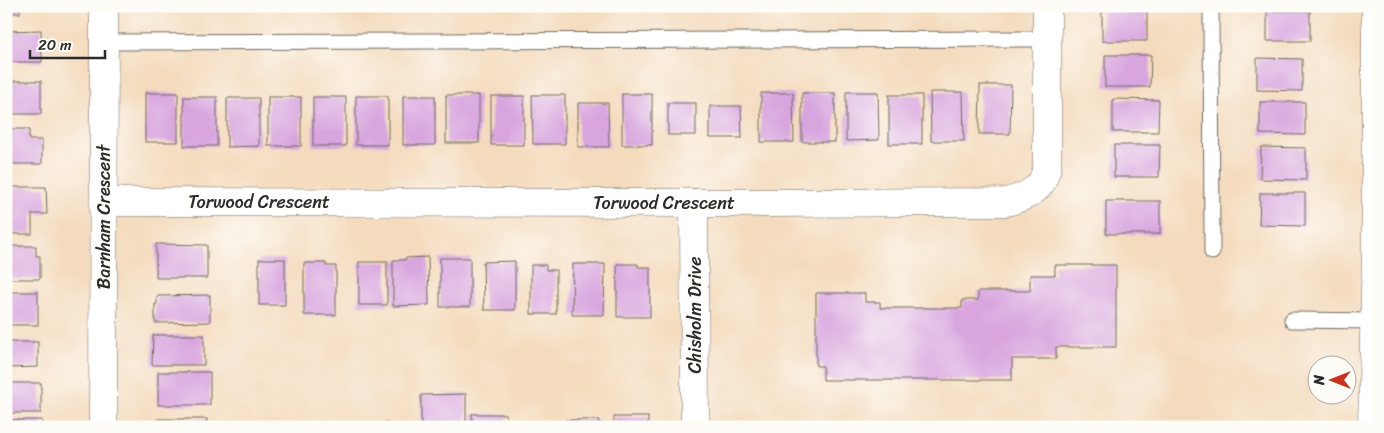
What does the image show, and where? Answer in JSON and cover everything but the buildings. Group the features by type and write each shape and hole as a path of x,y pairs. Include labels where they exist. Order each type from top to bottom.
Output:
{"street":[{"name":"Barnham Crescent","path":"103,427 104,6"},
{"name":"Torwood Crescent","path":"104,202 1006,202 1019,199 1033,190 1042,182 1047,168 1048,6"},
{"path":"1372,427 1377,196 1376,6"},
{"name":"Chisholm Drive","path":"694,203 695,427"}],"lane":[{"path":"1211,6 1212,252"},
{"path":"104,42 1048,39"},
{"path":"1292,320 1374,321"}]}
